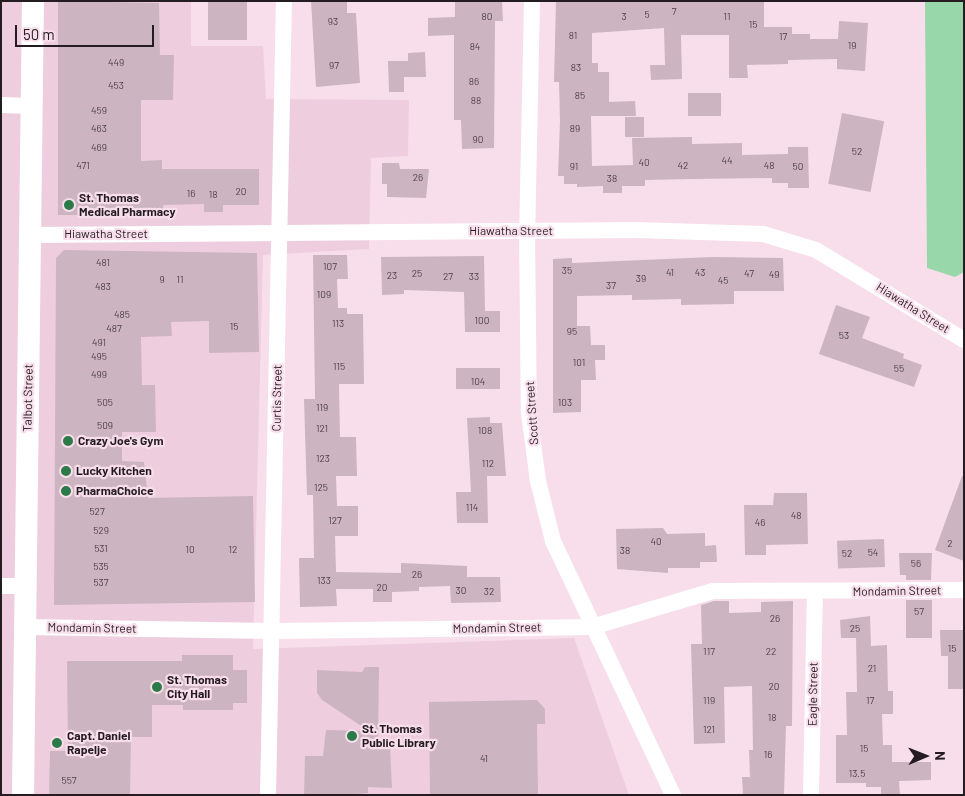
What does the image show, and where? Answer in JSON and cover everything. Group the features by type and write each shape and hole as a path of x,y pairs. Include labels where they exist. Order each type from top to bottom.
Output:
{"main road":[{"name":"Talbot Street","path":"23,795 33,1"}],"street":[{"name":"Curtis Street","path":"268,795 274,631 284,1"},
{"name":"Scott Street","path":"532,1 527,230 530,414 538,481 553,541 575,582 592,627 673,795"},
{"path":"1,105 32,106"},
{"name":"Hiawatha Street","path":"31,235 527,230 720,232 777,237 816,250 964,340"},
{"path":"1,586 26,586"},
{"name":"Mondamin Street","path":"25,627 274,631 592,627 713,591 815,593 964,590"},
{"name":"Eagle Street","path":"811,795 815,593"}],"shaded area":[{"path":"1,1 191,1 191,46 263,46 266,99 409,100 408,156 371,158 369,249 263,255 253,649 574,638 629,795 1,795"}],"green space":[{"path":"925,1 964,1 964,272 955,277 927,268"}],"building":[{"path":"58,1 159,3 160,55 174,55 173,100 141,100 141,161 162,160 162,169 259,169 259,205 223,205 223,212 204,212 204,204 163,205 163,213 141,215 58,215"},
{"path":"208,1 247,1 247,40 208,40"},
{"path":"311,1 347,1 347,13 356,13 360,83 316,87"},
{"path":"455,1 502,1 503,21 495,21 494,148 462,149 461,120 454,120 454,35 428,36 428,18 455,17"},
{"path":"556,1 764,1 764,27 792,27 792,34 810,34 810,39 838,39 839,21 868,23 865,71 837,69 837,59 788,60 788,64 747,65 748,78 729,78 729,35 681,35 682,79 651,80 650,65 665,65 664,28 592,33 592,63 598,63 598,72 609,72 609,102 635,101 636,116 591,116 592,166 633,165 632,138 692,137 692,144 742,143 742,155 788,154 788,147 808,147 809,188 788,188 788,183 772,183 772,178 645,180 645,186 622,186 622,193 603,193 603,186 577,187 577,184 564,184 564,176 558,176 559,82 554,82"},
{"path":"425,52 426,77 404,77 404,92 389,92 388,61 408,61 408,53"},
{"path":"688,93 721,93 721,116 688,116"},
{"path":"842,113 884,121 870,192 828,184"},
{"path":"625,117 644,117 644,137 625,137"},
{"path":"382,163 399,163 400,169 429,169 426,198 387,197 387,184 382,184"},
{"path":"64,250 257,253 259,352 209,353 209,321 171,322 172,336 141,337 142,385 155,385 156,432 122,432 122,461 144,462 148,498 253,496 255,602 54,605 56,258"},
{"path":"313,255 347,255 348,279 337,279 338,308 347,308 347,314 363,314 364,384 339,384 340,437 356,437 357,476 336,476 337,506 358,506 358,536 335,536 336,572 401,573 401,563 467,566 467,577 500,577 501,602 451,603 450,586 419,587 419,591 392,592 392,602 373,602 373,589 336,589 337,606 300,607 299,558 314,558 313,495 307,495 304,399 315,399"},
{"path":"484,256 485,311 500,311 500,332 465,332 464,292 404,290 404,294 382,295 381,257"},
{"path":"713,257 783,258 784,291 734,291 734,304 681,305 681,299 632,300 632,295 577,296 577,326 590,326 591,345 605,345 605,360 595,360 596,380 581,380 581,412 553,413 553,259 572,258 572,263"},
{"path":"836,305 870,317 862,338 904,354 903,358 922,365 914,387 819,354"},
{"path":"456,368 500,368 500,389 456,389"},
{"path":"490,417 490,423 502,423 506,476 487,476 488,523 457,523 456,492 471,492 467,418"},
{"path":"962,476 964,477 964,561 935,550"},
{"path":"774,493 807,493 808,544 766,545 766,555 745,555 744,505 773,505"},
{"path":"663,528 667,534 705,533 705,546 716,545 717,562 700,562 700,568 668,568 668,573 617,569 616,529"},
{"path":"884,539 885,567 838,569 837,541"},
{"path":"899,553 932,553 931,580 906,580 906,575 900,575"},
{"path":"906,600 932,600 932,638 906,638"},
{"path":"714,601 729,601 729,613 761,612 761,602 793,601 792,726 786,726 784,795 743,795 742,777 750,777 749,750 753,750 752,686 724,687 725,743 694,744 691,644 702,644 701,605"},
{"path":"870,616 871,646 887,645 888,691 893,691 893,714 882,714 883,745 892,745 892,762 931,762 931,780 899,781 900,795 881,795 881,787 866,787 866,783 836,783 836,735 847,735 846,692 857,692 856,638 841,638 840,620"},
{"path":"940,630 964,630 964,689 948,689 948,656 941,656"},
{"name":"St. Thomas City Hall","path":"182,655 233,655 233,670 247,670 247,703 233,703 233,710 183,710 183,705 152,705 152,737 131,737 130,795 49,795 50,751 68,751 67,661 182,661"},
{"name":"St. Thomas Public Library","path":"365,667 379,667 378,747 390,747 392,788 368,787 368,793 345,795 304,795 305,756 323,756 326,730 369,731 322,700 317,693 317,670 362,672"},
{"path":"537,700 545,709 545,724 537,724 538,795 430,795 429,702"}],"place":[{"name":"St. Thomas Medical Pharmacy","path":"69,205"},
{"name":"Crazy Joe's Gym","path":"68,441"},
{"name":"Lucky Kitchen","path":"66,471"},
{"name":"PharmaChoice","path":"66,491"},
{"name":"St. Thomas City Hall","path":"157,687"},
{"name":"St. Thomas Public Library","path":"352,736"},
{"name":"Capt. Daniel Rapelje","path":"57,743"}]}
